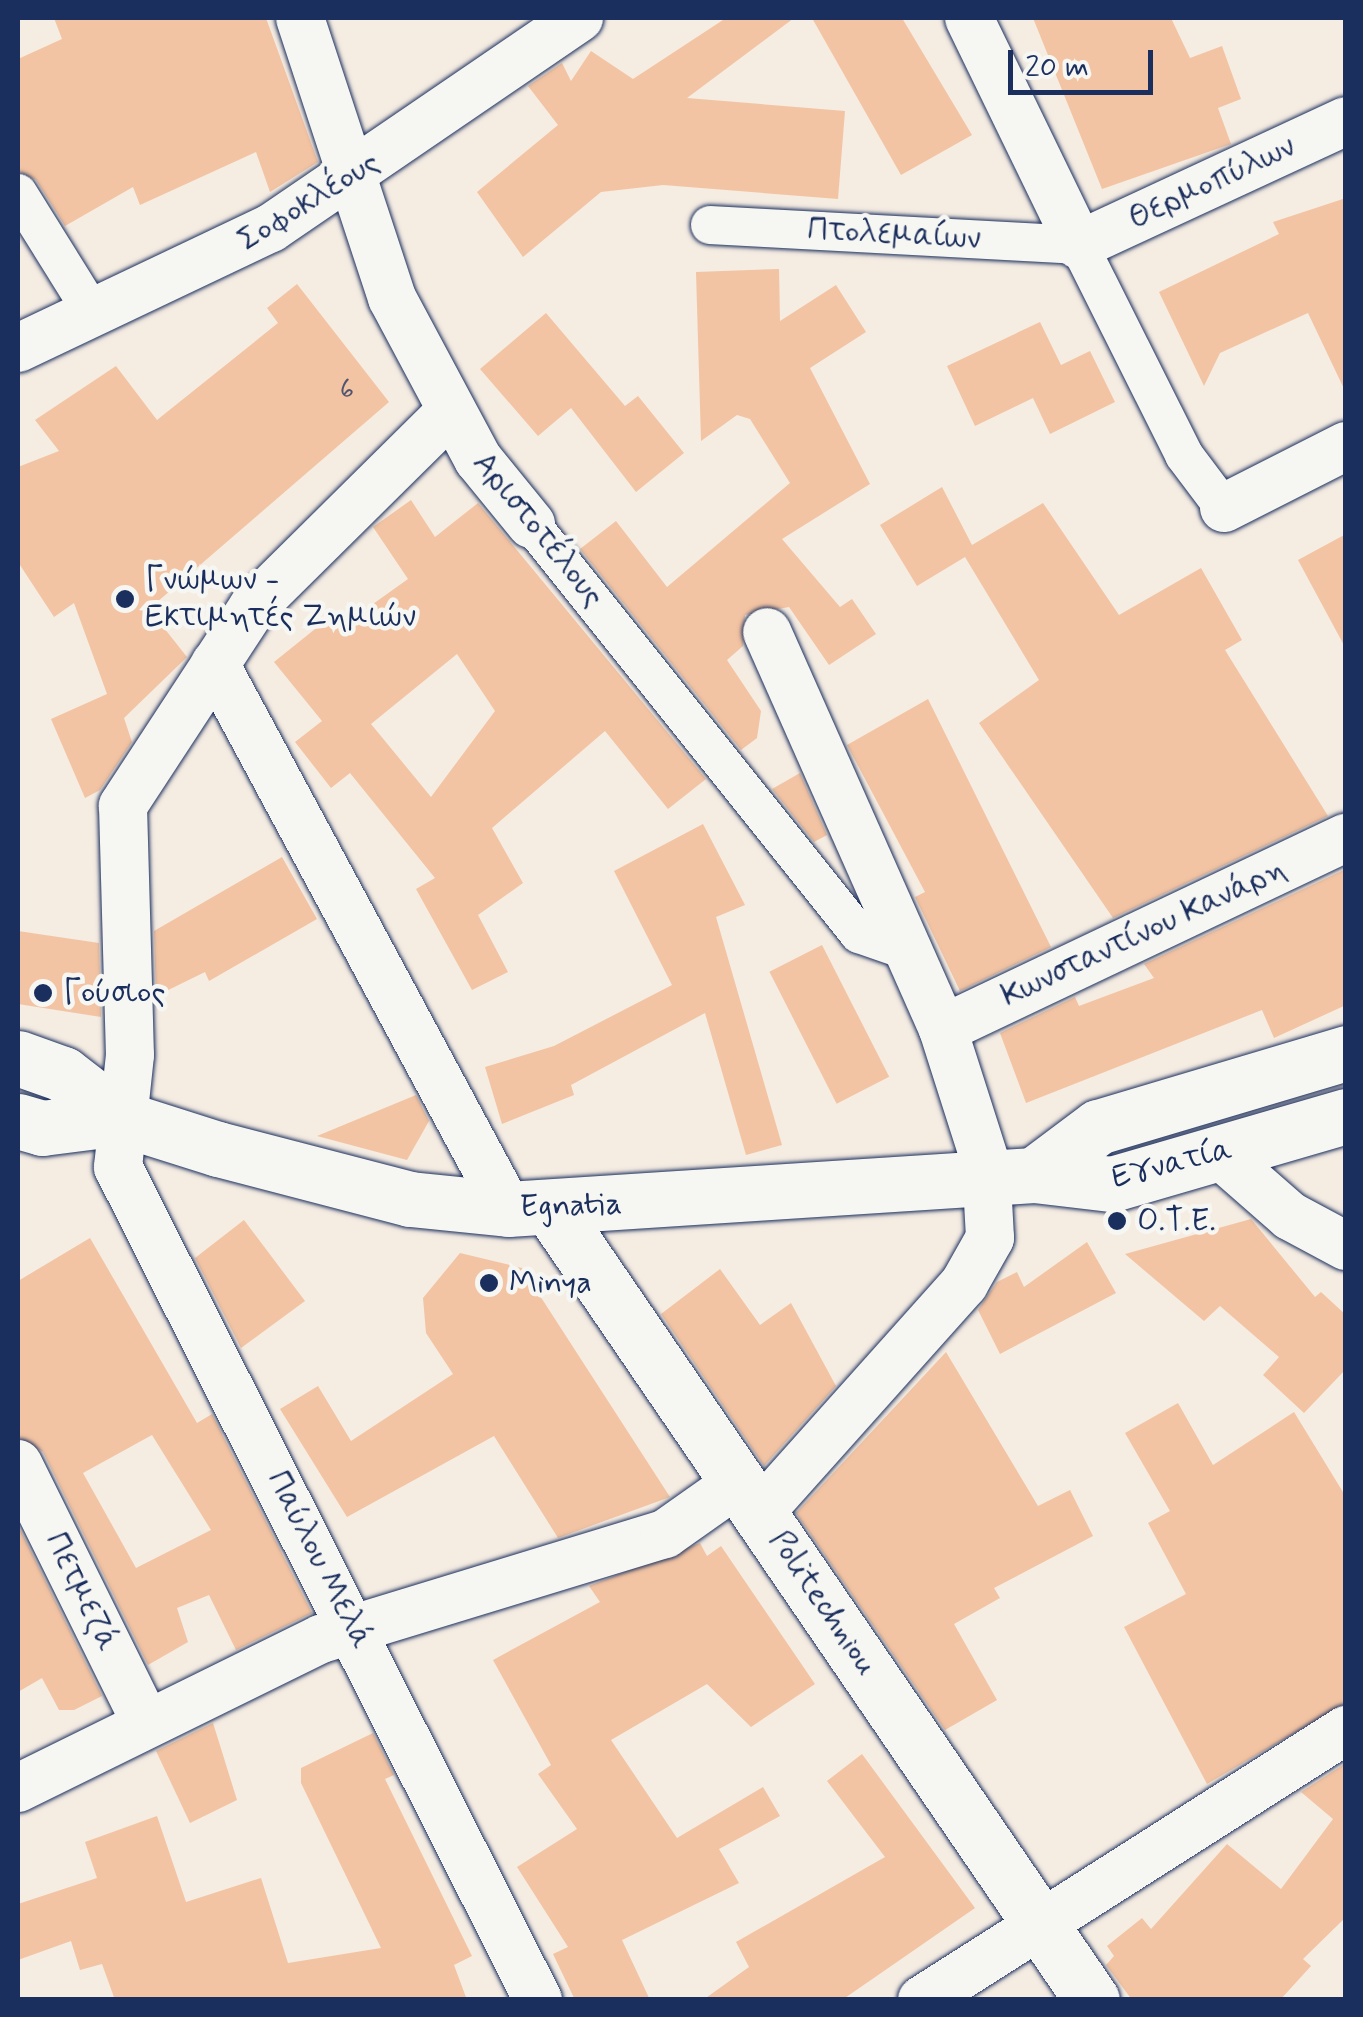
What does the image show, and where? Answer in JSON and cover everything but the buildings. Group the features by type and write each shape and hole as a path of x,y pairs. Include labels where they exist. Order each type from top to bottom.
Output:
{"street":[{"name":"Αριστοτέλους","path":"300,18 373,256 450,412 531,524 858,934 911,952"},
{"name":"Σοφοκλέους","path":"18,348 94,315 348,180 579,18"},
{"path":"970,18 1184,455 1224,508 1346,446"},
{"name":"Θερμοπύλων","path":"1079,245 1346,121"},
{"path":"18,193 94,315"},
{"name":"Πτολεμαίων","path":"710,225 1079,245"},
{"name":"Παύλου Μελά","path":"450,412 302,552 215,664 123,806 130,1055 120,1118 123,1190 354,1627 538,2000"},
{"path":"18,1788 145,1721 354,1627 649,1540 750,1496 984,1254 1011,1176 768,632"},
{"path":"215,664 529,1209"},
{"name":"Κωνσταντίνου Κανάρη","path":"943,1029 1346,838"},
{"name":"Εγνατία","path":"1011,1176 1098,1126 1346,1053"},
{"name":"Egnatia","path":"18,1058 63,1074 120,1118 357,1188 529,1209 1011,1176"},
{"name":"Εγνατία","path":"1011,1176 1112,1184 1346,1116"},
{"name":"Egnatia","path":"18,1121 42,1128 120,1118"},
{"path":"1218,1153 1290,1216 1346,1246"},
{"name":"Politechniou","path":"529,1209 750,1496 1092,2000"},
{"name":"Πετμεζά","path":"18,1464 145,1721"},
{"path":"922,2000 1346,1730"}],"place":[{"name":"Γνώμων - Εκτιμητές Ζημιών","path":"125,599"},
{"name":"Γούσιος","path":"43,993"},
{"name":"O.T.E.","path":"1117,1221"},
{"name":"Minya","path":"489,1283"}]}
